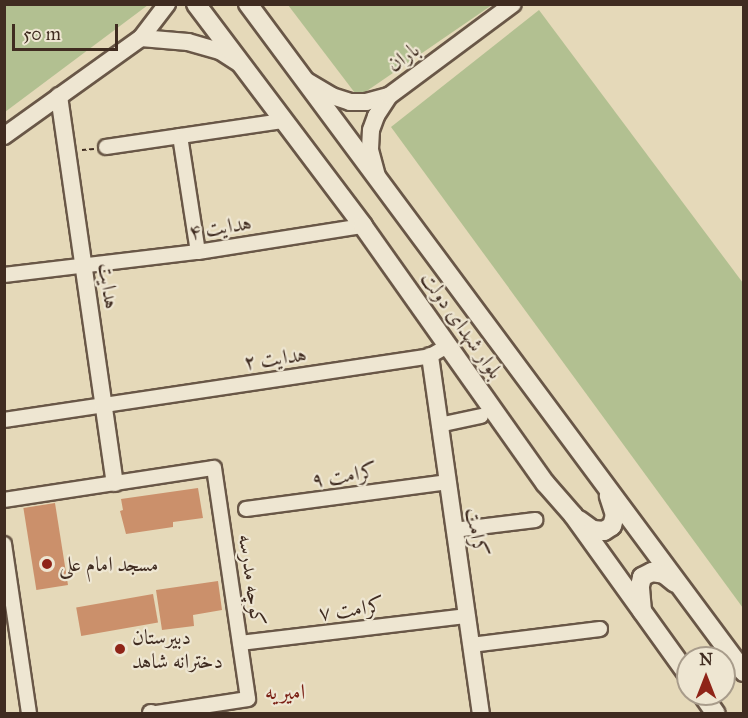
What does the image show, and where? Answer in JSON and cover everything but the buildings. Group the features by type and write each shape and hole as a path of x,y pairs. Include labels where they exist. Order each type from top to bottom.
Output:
{"main road":[{"name":"بلوار شهدای دولت","path":"196,4 363,226 545,483 573,515 676,659"},
{"name":"بلوار شهدای دولت","path":"248,4 744,672"},
{"path":"573,515 593,530 604,531 612,526 615,515 607,490"},
{"path":"642,612 640,586 642,578 652,572 664,574 680,585"}],"street":[{"path":"4,136 141,38 167,4"},
{"name":"باران","path":"377,176 370,149 371,130 376,116 389,96 513,4"},
{"path":"141,38 188,42 219,51 243,67"},
{"path":"307,81 332,96 350,102 366,102 389,96"},
{"name":"هدایت","path":"59,96 115,483"},
{"path":"106,147 282,121"},
{"path":"180,136 198,252"},
{"name":"هدایت ۴","path":"4,275 198,252 363,226"},
{"name":"هدایت ۲","path":"4,420 430,356 449,345"},
{"name":"کرامت","path":"430,356 481,714"},
{"path":"439,424 482,416"},
{"name":"کوچه مدرسه","path":"115,483 214,468 248,699 151,713"},
{"name":"کرامت ۹","path":"246,509 448,482"},
{"path":"4,500 115,483"},
{"path":"454,530 535,520"},
{"path":"4,544 10,616 29,714"},
{"name":"کرامت ۷","path":"240,643 467,616"},
{"path":"471,645 600,629"}],"path":[{"path":"67,152 106,147"}],"green space":[{"path":"5,4 148,4 148,5 5,112"},
{"path":"288,5 492,5 358,97"},
{"path":"539,10 743,283 743,608 391,127"}],"place":[{"name":"مسجد امام علی","path":"47,564"},
{"name":"دبیرستان دخترانه شاهد","path":"120,649"}],"district":[{"name":"امیریه","path":"285,692"}]}
